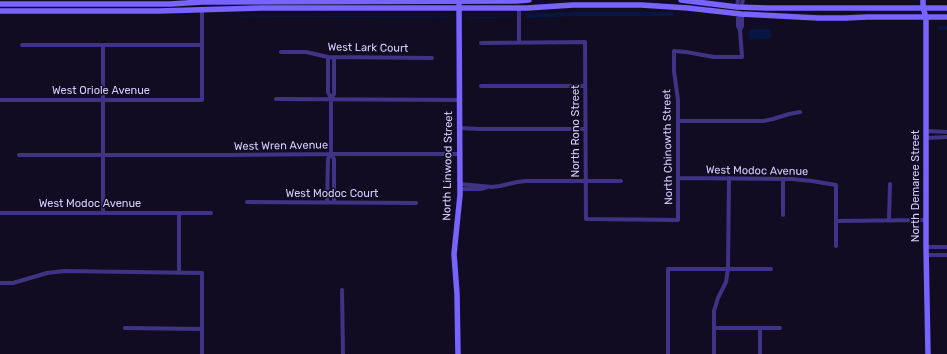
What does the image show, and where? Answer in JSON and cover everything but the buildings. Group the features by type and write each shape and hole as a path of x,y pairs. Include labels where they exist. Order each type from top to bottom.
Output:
{"main road":[{"path":"0,4 170,4 202,1 528,0"},
{"path":"681,0 739,7 790,9 947,8"},
{"name":"North Demaree Street","path":"923,0 923,8 926,17 926,255 928,354"},
{"name":"North Demaree Street","path":"926,17 930,0"},
{"path":"145,11 156,8 198,6 202,1"},
{"name":"North Linwood Street","path":"458,354 457,294 454,254 460,186 459,1"},
{"path":"202,10 208,5 248,4 255,2"},
{"path":"0,11 145,11 276,8 519,8 573,4 641,5 688,8 741,14 826,18 947,17"},
{"path":"688,8 699,6 738,9 739,7"},
{"path":"741,14 742,12 746,11 780,12 790,9"}],"street":[{"path":"738,0 739,7"},
{"path":"739,7 743,0"},
{"path":"481,43 519,43 519,8"},
{"path":"22,45 202,45 202,10"},
{"name":"North Chinowth Street","path":"586,219 678,220 678,96 674,71 674,51 711,57 742,57 740,30 738,26 738,18 741,14"},
{"name":"North Rono Street","path":"519,43 585,42 586,219"},
{"path":"103,45 103,213"},
{"name":"West Oriole Avenue","path":"0,100 202,100 202,45"},
{"name":"West Lark Court","path":"282,52 306,52 328,57 432,58"},
{"path":"328,57 328,92 331,99 331,154 334,159 334,202"},
{"path":"331,99 334,94 334,57"},
{"path":"481,86 585,86"},
{"path":"276,99 459,100"},
{"path":"678,121 763,121 800,112"},
{"path":"459,128 585,129"},
{"path":"926,131 947,132"},
{"path":"926,138 947,137"},
{"path":"327,202 328,159 331,154"},
{"name":"West Wren Avenue","path":"19,155 460,154"},
{"name":"West Modoc Avenue","path":"678,178 807,180 836,185 836,220"},
{"path":"714,354 714,310 726,282 728,269 729,178"},
{"path":"783,179 783,215"},
{"path":"460,186 481,189 522,181 621,181"},
{"path":"889,220 890,184"},
{"name":"West Modoc Court","path":"247,202 416,203"},
{"name":"West Modoc Avenue","path":"0,213 179,213"},
{"path":"179,272 179,213 211,213"},
{"path":"836,246 836,220 926,220"},
{"path":"926,247 947,247"},
{"path":"926,255 947,255"},
{"path":"668,354 668,269 771,269"},
{"path":"0,283 13,283 47,273 64,271 202,273 202,354"},
{"path":"342,290 342,354"},
{"path":"125,328 202,329"},
{"path":"714,328 780,328"},
{"path":"760,328 760,354"}],"water":[{"path":"752,29 770,29 771,37 768,39 750,40 748,34"}],"waterway":[{"path":"528,16 575,14 672,14"},
{"path":"238,16 448,17"},
{"path":"468,18 510,17"},
{"path":"940,28 947,28"}]}
